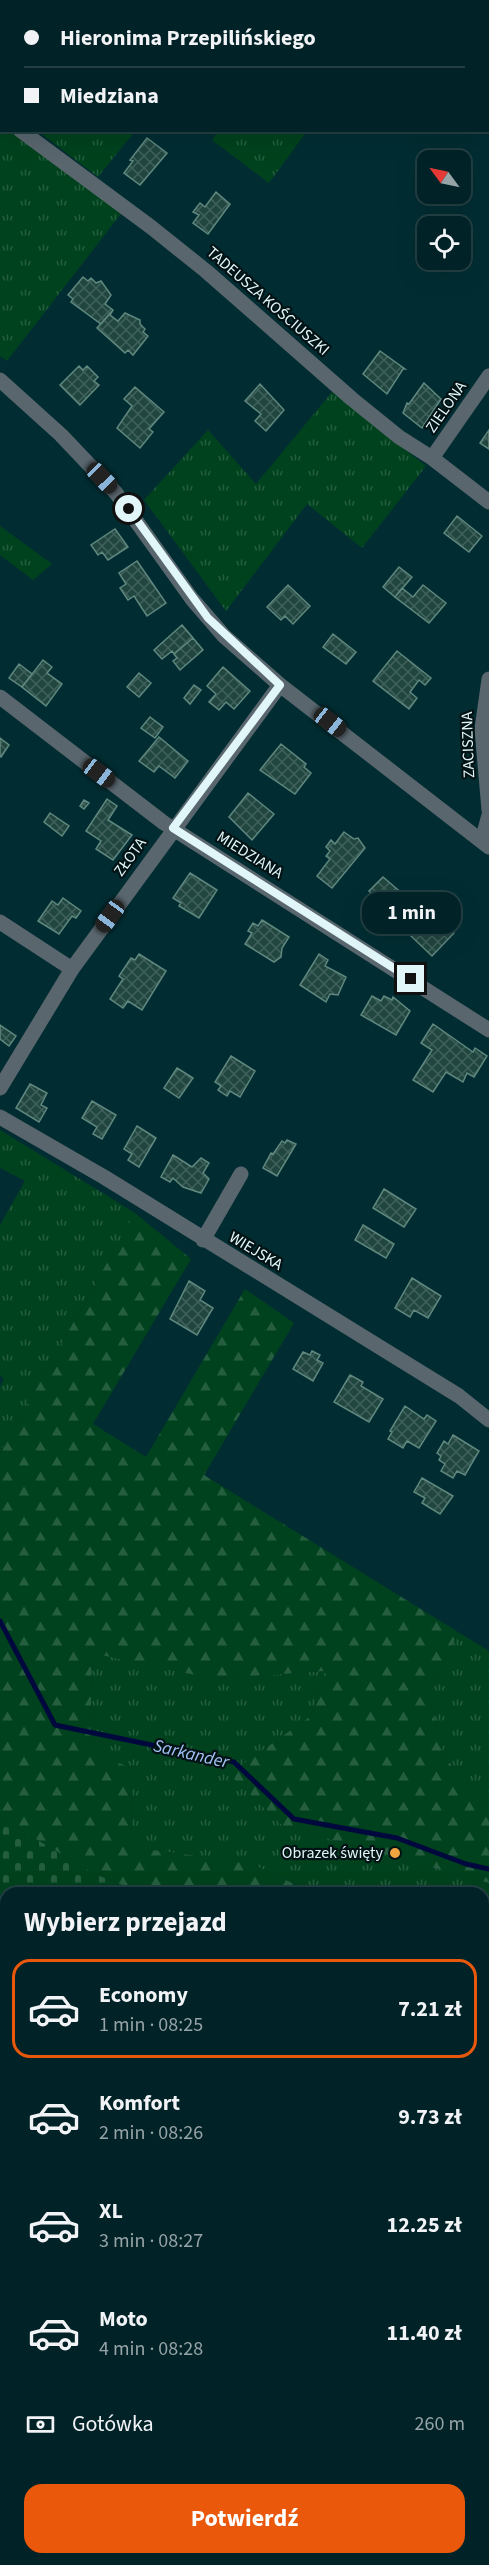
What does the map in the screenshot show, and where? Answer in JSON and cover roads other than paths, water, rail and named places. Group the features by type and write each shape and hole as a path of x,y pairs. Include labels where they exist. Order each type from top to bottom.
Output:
{"street":[{"name":"TADEUSZA KOŚCIUSZKI","path":"23,132 170,241 352,399 399,437 432,458 489,502"},
{"name":"ZIELONA","path":"432,458 489,376"},
{"path":"0,380 61,435 116,493 208,618 280,685 485,844 489,816"},
{"name":"ZACISZNA","path":"489,679 482,729 489,810"},
{"name":"ZŁOTA","path":"0,1088 72,969 173,828 280,685"},
{"name":"MIEDZIANA","path":"0,697 173,828 489,1030"},
{"path":"0,922 72,969"},
{"name":"WIEJSKA","path":"0,1117 104,1177 459,1396 489,1420"},
{"path":"203,1240 242,1174"}],"waterway":[{"name":"Sarkander","path":"0,1621 55,1725 234,1762 294,1819 397,1838 466,1864 489,1869"}],"place":[{"name":"Obrazek święty","path":"395,1853"}]}
